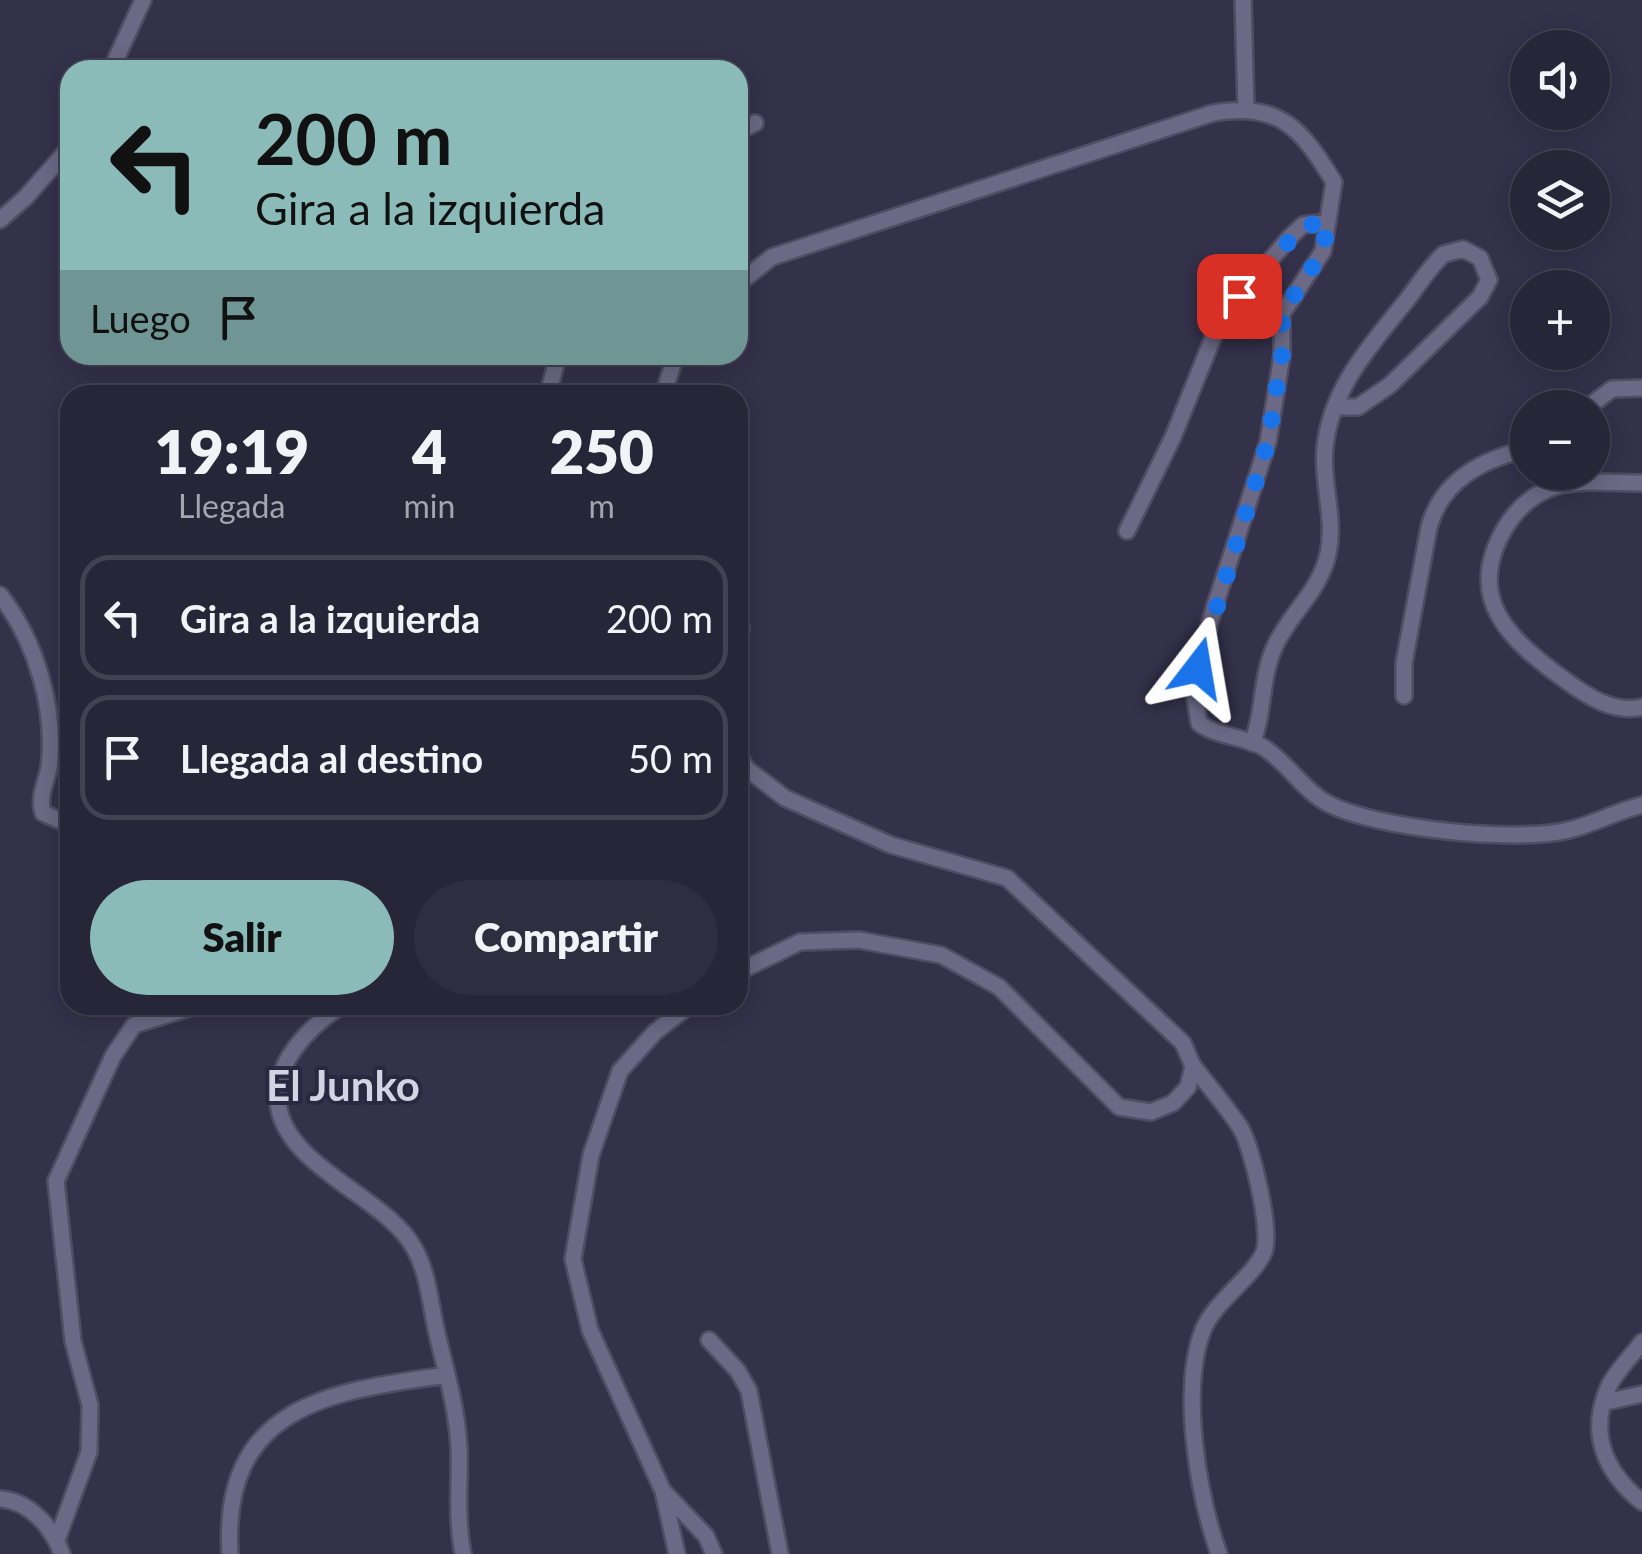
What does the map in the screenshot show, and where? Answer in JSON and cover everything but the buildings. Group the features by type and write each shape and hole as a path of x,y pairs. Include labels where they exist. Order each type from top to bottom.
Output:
{"street":[{"path":"116,60 143,0"},
{"path":"1243,0 1246,108"},
{"path":"748,276 772,257 1213,113 1246,108 1290,123 1315,151 1334,182 1328,222 1323,251 1282,314 1282,355 1268,442 1193,685 1199,723 1280,758 1325,802 1394,826 1488,834 1568,830 1610,812 1642,805"},
{"path":"748,127 755,123"},
{"path":"0,220 60,158"},
{"path":"1126,531 1173,437 1221,318 1290,237 1303,226 1328,222"},
{"path":"1252,743 1259,728 1264,677 1274,647 1314,590 1329,550 1325,447 1335,407 1354,364 1440,258 1457,249 1476,254 1488,273 1488,286 1480,297 1390,386 1358,407 1335,407"},
{"path":"1610,390 1642,388"},
{"path":"1404,696 1404,663 1436,506 1464,474 1510,456"},
{"path":"1642,483 1563,485 1533,497 1503,532 1492,558 1489,588 1502,622 1523,649 1608,705 1642,707"},
{"path":"0,595 44,678 51,722 48,770 40,802 43,813 60,821"},
{"path":"748,770 785,798 892,844 1007,878 1183,1043 1194,1066 1242,1130 1267,1229 1263,1254 1204,1327 1195,1360 1192,1412 1209,1526 1220,1554"},
{"path":"748,967 800,942 859,940 941,954 998,987 1119,1107 1151,1112 1174,1103 1188,1087 1194,1066"},
{"path":"59,1547 89,1452 90,1405 73,1342 56,1181 112,1056 134,1025 166,1015"},
{"path":"329,1015 316,1024 289,1060 279,1082 279,1113 288,1132 326,1172 397,1226 411,1242 423,1269 448,1374 459,1446 458,1532 463,1554"},
{"path":"677,1015 655,1032 620,1072 591,1155 573,1259 590,1330 663,1491 677,1554"},
{"path":"708,1340 738,1371 749,1391 780,1554"},
{"path":"1642,1342 1608,1388 1600,1447 1618,1483 1642,1502"},
{"path":"230,1554 229,1512 236,1483 250,1454 274,1427 305,1406 338,1392 448,1374"},
{"path":"1606,1402 1642,1394"},
{"path":"663,1491 706,1536 714,1554"},
{"path":"0,1499 26,1506 59,1547"}],"district":[{"name":"El Junko","path":"343,1086"}],"route":[{"path":"1198,668 1268,442 1282,355 1282,314 1323,251 1328,222 1303,226 1239,296"}]}
